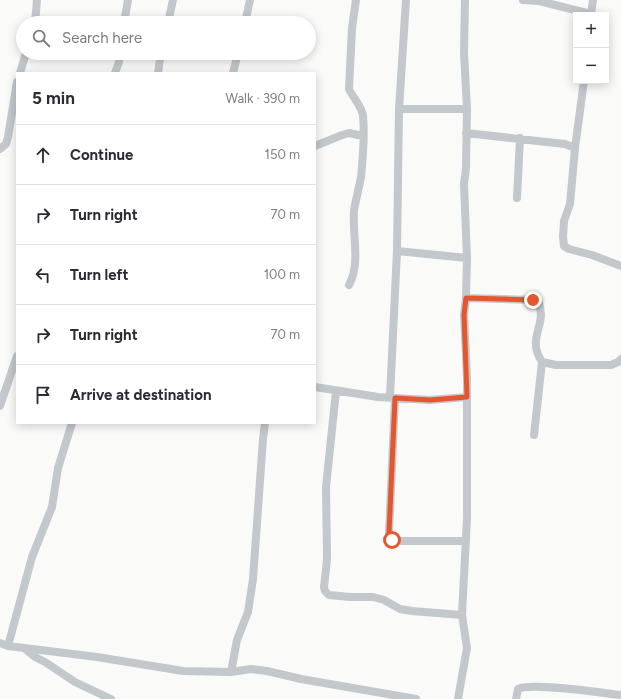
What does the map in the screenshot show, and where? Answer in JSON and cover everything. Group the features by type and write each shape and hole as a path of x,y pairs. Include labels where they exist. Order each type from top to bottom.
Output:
{"street":[{"path":"36,16 37,0"},
{"path":"125,16 128,0"},
{"path":"170,16 173,0"},
{"path":"247,16 250,0"},
{"path":"349,285 352,278 355,257 354,208 361,178 363,136 363,115 361,108 349,89 352,28 356,0"},
{"path":"406,0 399,109 390,537 392,540 397,541 466,541"},
{"path":"458,699 467,648 462,615 467,518 467,397 464,315 466,298 464,184 466,132 464,52 465,0"},
{"path":"523,0 540,1 580,12"},
{"path":"591,12 593,0"},
{"path":"20,72 24,60"},
{"path":"115,72 119,60"},
{"path":"158,72 160,60"},
{"path":"233,72 236,60"},
{"path":"584,84 575,148 570,204 564,221 562,237 564,246 569,249 592,255 621,266"},
{"path":"0,149 6,144 8,137 16,90"},
{"path":"399,109 466,109"},
{"path":"466,132 565,144 575,148"},
{"path":"316,146 349,133 363,136"},
{"path":"517,198 520,138"},
{"path":"397,251 466,258"},
{"path":"466,298 533,300 539,303 542,316 535,341 537,353 542,362 534,435"},
{"path":"0,406 16,359"},
{"path":"542,362 556,365 611,365 621,359"},
{"path":"316,387 392,398 430,400 467,397"},
{"path":"336,391 326,487 327,560 324,587 325,591 328,595 373,597 384,600 400,609 462,615"},
{"path":"72,424 58,468 52,507 32,557 4,644 183,671 230,672 251,669 267,671 301,679 416,699"},
{"path":"230,672 237,640 248,612 252,586 263,439 266,424"},
{"path":"24,647 35,657 75,682 111,699"},
{"path":"516,699 518,689 527,687 558,688 621,695"}],"route":[{"path":"392,540 389,533 395,398 430,400 467,397 464,340 466,298 533,300"}]}
